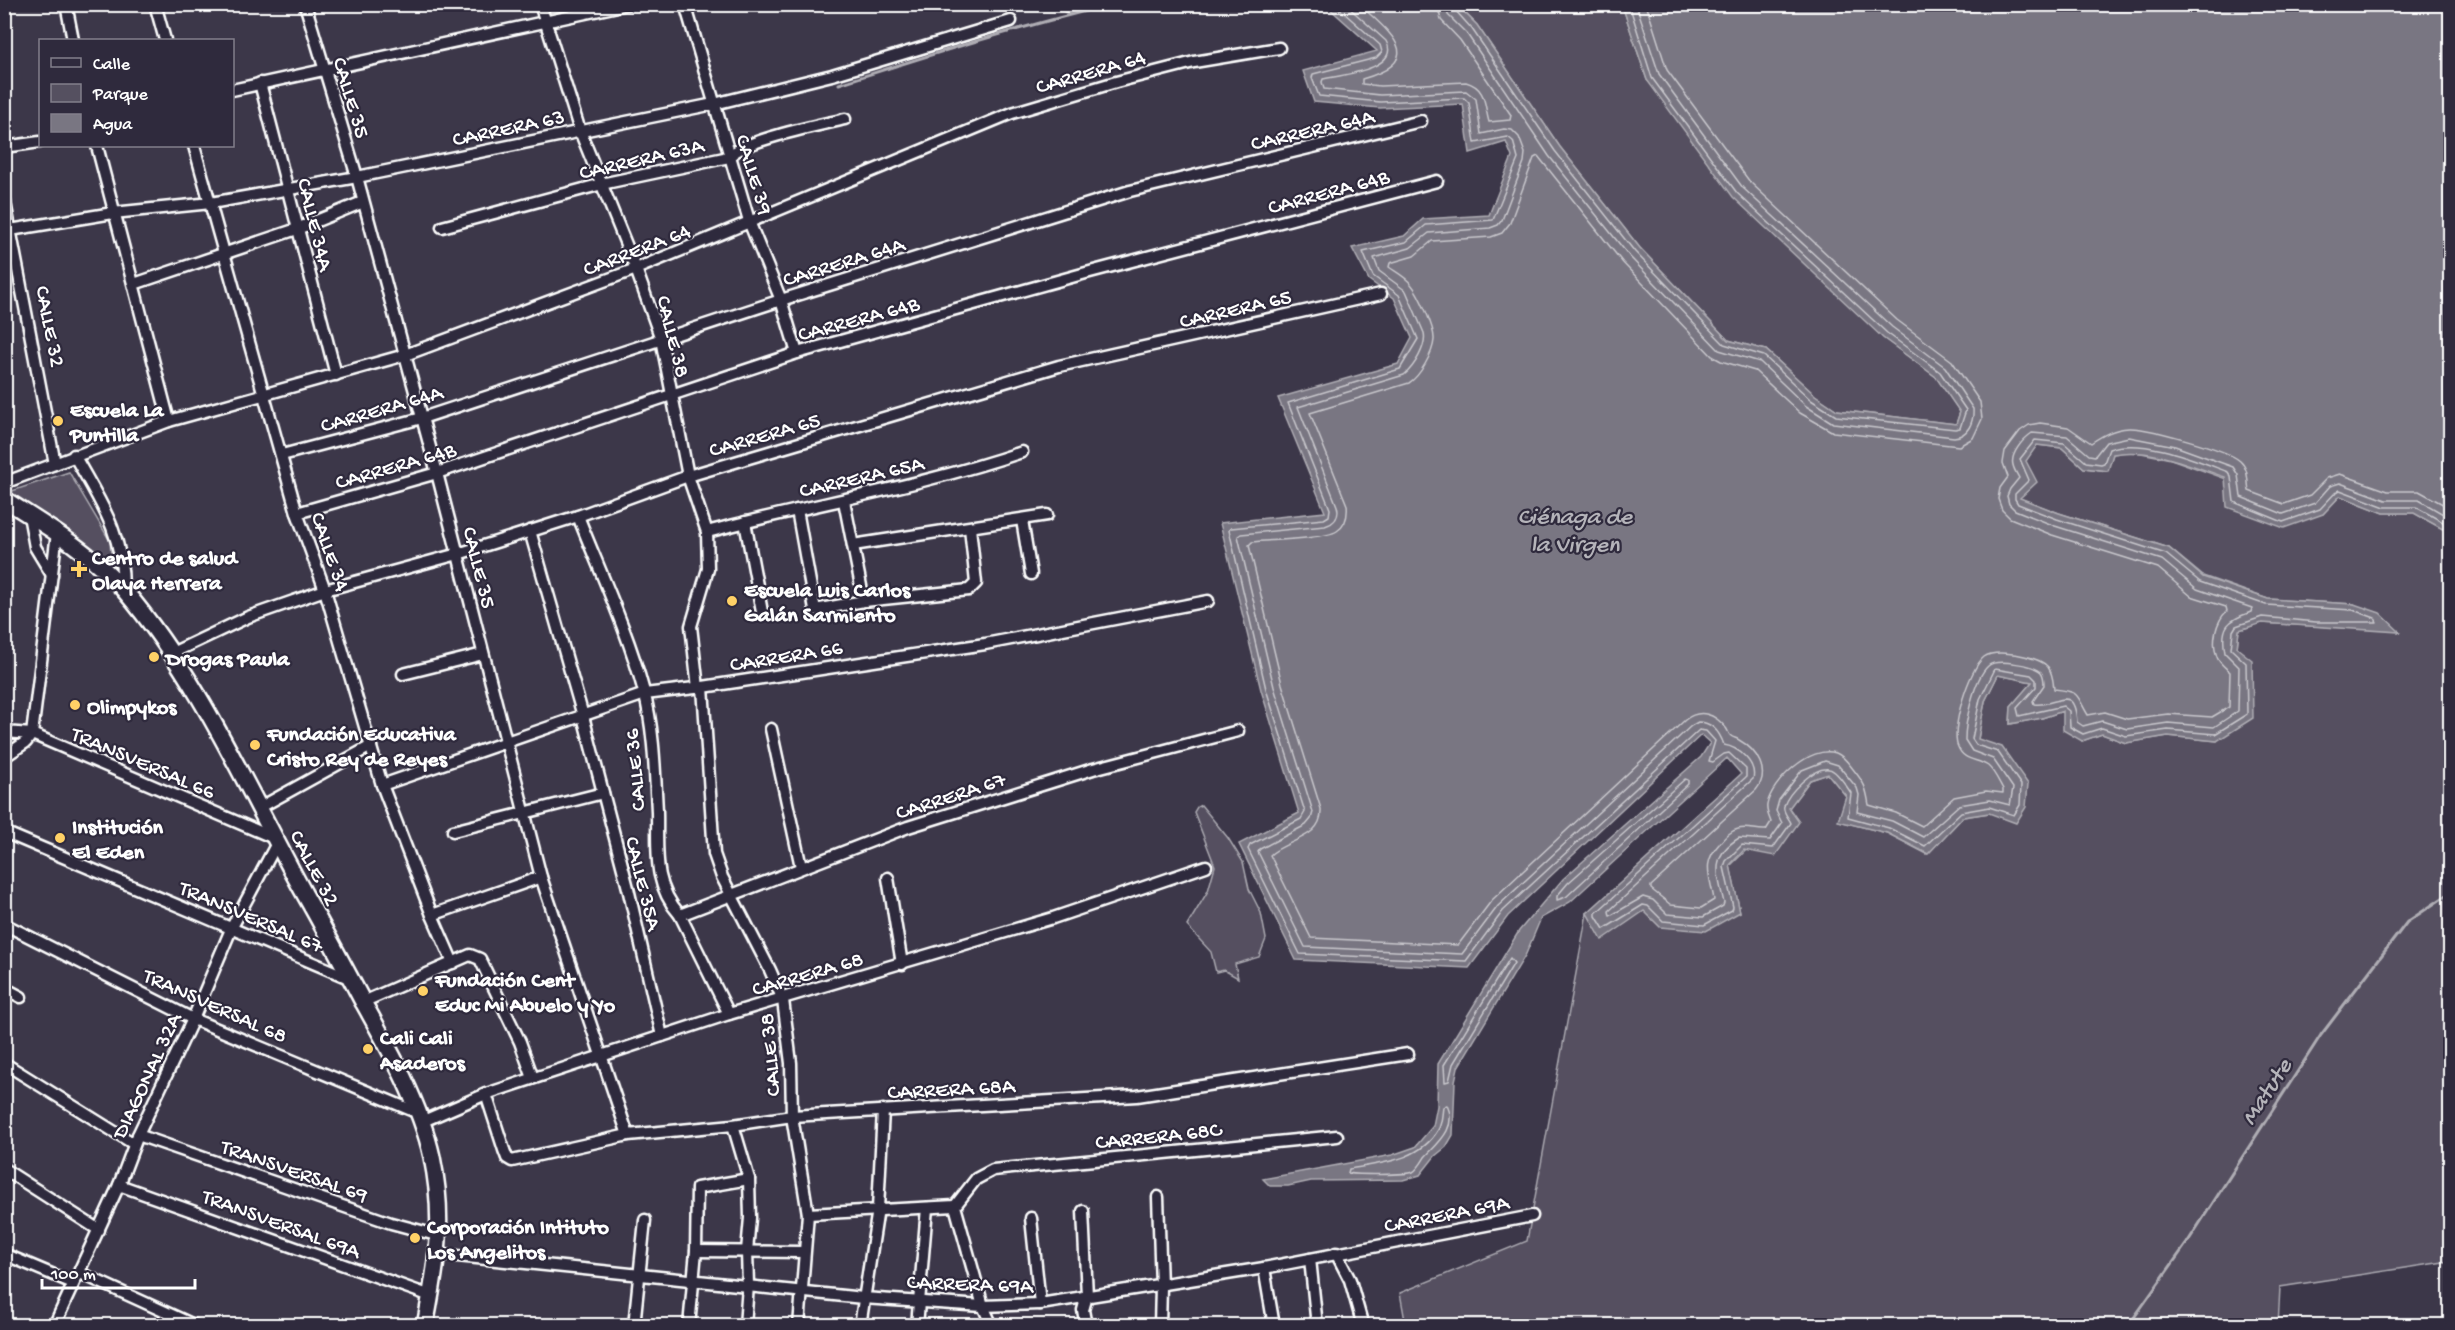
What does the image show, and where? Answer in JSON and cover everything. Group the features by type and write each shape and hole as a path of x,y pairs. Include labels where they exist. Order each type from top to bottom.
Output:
{"street":[{"path":"66,4 73,39"},
{"path":"155,4 165,39"},
{"name":"CALLE 35","path":"305,4 357,177 437,473 541,877 628,1135"},
{"name":"CALLE 38","path":"540,4 544,23 580,131 636,269 661,339 670,396 688,476 707,532 708,569 691,626 700,687 714,854 730,894 783,1000 791,1063 792,1116 808,1214 799,1326"},
{"path":"234,90 627,4"},
{"name":"CALLE 39","path":"685,4 750,224 781,300 797,353"},
{"name":"CARRERA 63","path":"8,230 113,213 210,203 357,177 714,104 832,75 1011,21"},
{"name":"CARRERA 64","path":"4,483 169,421 405,355 750,224 1012,113 1194,62 1279,48"},
{"name":"CALLE 34A","path":"260,83 336,375"},
{"name":"CARRERA 63A","path":"442,227 601,185 729,157 734,152 757,142 845,119"},
{"name":"CARRERA 64A","path":"282,455 422,418 781,300 1130,191 1421,122"},
{"path":"4,147 39,142"},
{"path":"97,147 169,421"},
{"name":"CALLE 34","path":"194,147 297,513 325,590 382,786 453,963"},
{"name":"CARRERA 64B","path":"297,513 437,473 797,353 1086,273 1437,181"},
{"name":"CALLE 32","path":"4,197 8,230 55,464"},
{"path":"134,284 297,230 363,202"},
{"name":"CARRERA 65","path":"172,653 248,617 325,590 458,554 578,516 688,476 1059,366 1381,294"},
{"name":"CARRERA 65A","path":"707,532 844,501 982,466 1022,452"},
{"path":"74,455 114,528 119,544 123,588"},
{"name":"CALLE 32","path":"4,499 57,533 106,572 123,588 172,653 393,1054 418,1117 433,1167 440,1210 438,1254 425,1326"},
{"path":"844,501 864,601"},
{"path":"797,510 815,610 864,601 969,590 976,583 970,528"},
{"path":"853,545 1022,520 1047,514"},
{"path":"29,515 35,547 52,575"},
{"name":"CALLE 36","path":"578,516 619,618 645,694 655,770 659,876 668,901 680,915 729,1014"},
{"path":"1022,520 1031,574"},
{"path":"745,522 762,612"},
{"name":"CALLE 35A","path":"530,531 583,716 662,1036"},
{"path":"4,757 21,747 32,734 57,533"},
{"name":"CARRERA 66","path":"382,786 645,694 985,644 1208,601"},
{"path":"403,674 483,654"},
{"path":"771,729 801,867"},
{"name":"CARRERA 67","path":"680,915 908,827 1093,769 1238,731"},
{"name":"TRANSVERSAL 66","path":"4,732 32,734 276,840"},
{"path":"259,808 371,746"},
{"path":"453,831 603,793"},
{"name":"TRANSVERSAL 67","path":"4,832 351,978"},
{"name":"DIAGONAL 32A","path":"54,1326 73,1283 80,1273 136,1140 193,1018 232,927 276,840"},
{"name":"CARRERA 68","path":"418,1117 729,1014 783,1000 1053,918 1206,866"},
{"path":"432,915 541,877"},
{"path":"888,878 902,964"},
{"name":"TRANSVERSAL 68","path":"4,924 193,1018 418,1117"},
{"path":"363,1002 470,955 480,959 520,1042 533,1078"},
{"path":"4,988 21,997"},
{"name":"CARRERA 68A","path":"486,1094 507,1158 512,1161 628,1135 732,1125 792,1116 1137,1096 1407,1054"},
{"name":"TRANSVERSAL 69","path":"4,1063 136,1140 440,1236"},
{"path":"860,1326 878,1209 883,1110"},
{"path":"732,1125 749,1179 750,1218 745,1326"},
{"name":"CARRERA 68C","path":"955,1206 967,1188 983,1174 993,1170 1337,1136"},
{"path":"4,1169 99,1230"},
{"path":"689,1326 696,1251 697,1188 749,1179"},
{"name":"TRANSVERSAL 69A","path":"119,1185 431,1296"},
{"path":"1158,1197 1160,1326"},
{"path":"808,1214 955,1206 983,1306 992,1326"},
{"path":"917,1326 927,1208"},
{"path":"1083,1211 1087,1296 1083,1310 1086,1326"},
{"name":"CARRERA 69A","path":"438,1254 863,1298 983,1306 1040,1304 1161,1286 1532,1216"},
{"path":"1031,1218 1040,1304"},
{"path":"634,1326 645,1220"},
{"path":"696,1251 804,1252"},
{"path":"1336,1253 1350,1280 1363,1326"},
{"path":"4,1254 73,1283"},
{"path":"1310,1258 1317,1326"},
{"path":"1264,1268 1274,1326"},
{"path":"80,1273 196,1326"}],"green space":[{"path":"1457,5 1622,5 1647,80 1883,338 1936,377 1960,412 1956,424 1837,410 1815,395 1766,350 1728,340 1640,248 1560,147 1477,25"},
{"path":"2037,445 2062,448 2084,468 2107,471 2113,454 2131,451 2171,459 2323,514 2340,496 2384,513 2414,513 2450,533 2450,1261 2280,1287 2278,1326 1406,1326 1400,1293 1527,1241 1587,913 1602,939 1644,910 1740,912 1730,866 1789,808 1810,780 1828,774 1846,796 1839,821 1887,833 1927,854 1963,817 1989,813 1978,739 1985,701 1998,675 2032,682 2011,706 2010,724 2063,711 2082,741 2102,734 2126,743 2168,736 2217,741 2239,630 2262,623 2399,631 2354,604 2268,599 2203,576 2169,548 2019,498 2025,461"},
{"path":"69,472 110,541 112,568 6,493"},
{"path":"1201,805 1228,838 1243,862 1249,889 1261,913 1266,939 1259,957 1235,964 1238,978 1224,970 1216,972 1211,952 1187,926 1208,891 1215,866 1194,812"}],"water":[{"name":"Ciénaga de la Virgen","path":"1339,4 1457,5 1477,25 1560,147 1640,248 1728,340 1766,350 1815,395 1837,410 1956,424 1960,412 1936,377 1883,338 1733,197 1647,80 1622,5 2450,5 2450,533 2414,513 2384,513 2340,496 2323,514 2284,528 2227,507 2225,477 2170,458 2141,453 2113,454 2108,471 2084,468 2062,448 2037,445 2026,461 2037,482 2020,498 2059,513 2169,548 2203,577 2268,599 2354,604 2380,613 2400,632 2262,623 2239,630 2237,648 2252,660 2253,718 2217,741 2168,736 2126,743 2102,734 2082,741 2063,730 2063,711 2010,724 2011,706 2032,682 1998,675 1985,701 1978,739 2002,747 2028,784 2026,807 2016,823 1989,813 1963,817 1928,854 1887,833 1838,821 1846,796 1828,774 1810,780 1789,808 1799,822 1775,856 1744,850 1730,865 1740,912 1706,931 1660,927 1644,911 1602,940 1587,913 1741,774 1727,758 1570,902 1541,918 1526,954 1458,1067 1455,1081 1453,1135 1446,1147 1435,1156 1420,1175 1403,1180 1311,1181 1288,1186 1270,1186 1263,1179 1392,1155 1415,1147 1433,1126 1437,1106 1438,1064 1519,931 1563,879 1701,757 1710,743 1701,735 1508,916 1469,968 1296,960 1239,844 1299,813 1261,690 1220,523 1325,512 1278,398 1398,364 1412,338 1394,298 1369,280 1352,248 1404,236 1423,219 1489,215 1512,157 1506,142 1470,153 1463,104 1380,108 1314,102 1303,71 1377,51 1328,7"}],"waterway":[{"path":"1050,4 1070,14"},
{"path":"839,84 1010,31 1114,4"},
{"name":"Matute","path":"2128,1326 2187,1243 2321,1035 2407,922 2450,893"}],"place":[{"name":"Escuela La Puntilla","path":"58,421"},
{"name":"Centro de salud Olaya Herrera","path":"79,569"},
{"name":"Escuela Luis Carlos Galán Sarmiento","path":"732,601"},
{"name":"Drogas Paula","path":"154,657"},
{"name":"Olimpykos","path":"75,705"},
{"name":"Fundación Educativa Cristo Rey de Reyes","path":"255,745"},
{"name":"Institución El Eden","path":"60,838"},
{"name":"Fundación Cent Educ Mi Abuelo y Yo","path":"423,991"},
{"name":"Cali Cali Asaderos","path":"368,1049"},
{"name":"Corporación Intituto Los Angelitos","path":"415,1238"}]}
